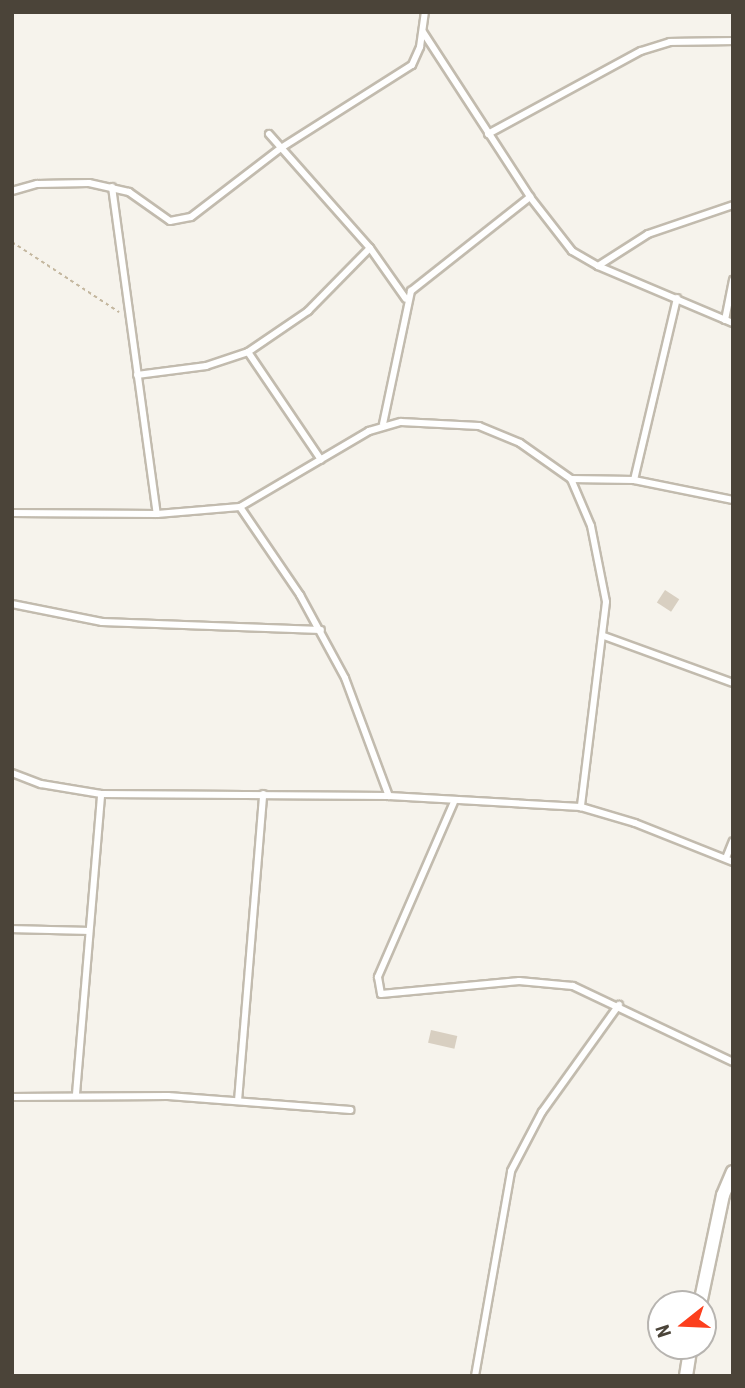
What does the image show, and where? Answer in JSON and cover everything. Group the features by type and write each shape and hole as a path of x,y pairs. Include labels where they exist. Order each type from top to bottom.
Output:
{"street":[{"path":"705,1290 733,1172"}],"lane":[{"path":"12,191 66,182 112,187 141,198 170,221 183,221 201,211 281,148 405,71 418,56 425,12"},
{"path":"423,32 530,197 572,251 598,266 733,323"},
{"path":"488,134 641,51 670,42 733,41"},
{"path":"269,134 370,248 406,299"},
{"path":"112,187 156,514"},
{"path":"383,424 406,299 433,270 530,197"},
{"path":"598,266 648,234 733,205"},
{"path":"137,374 206,366 248,352 308,311 370,248"},
{"path":"725,320 733,280"},
{"path":"634,480 677,298"},
{"path":"248,352 321,460"},
{"path":"12,513 156,514 240,507 383,424 479,426 520,443 571,479 592,526 602,568 604,636 581,807"},
{"path":"571,479 634,480 733,500"},
{"path":"240,507 321,631 363,718 389,796"},
{"path":"12,604 102,622 321,631"},
{"path":"604,636 733,683"},
{"path":"12,774 41,784 101,794 389,796 454,802 581,807 729,860 733,841"},
{"path":"76,1094 101,794"},
{"path":"238,1101 263,794"},
{"path":"454,802 378,977 381,994 542,981 573,986 618,1005 733,1062"},
{"path":"12,929 88,931"},
{"path":"475,1376 511,1171 542,1112 618,1005"},
{"path":"12,1097 76,1094 238,1101 350,1110"}],"path":[{"path":"12,242 131,320"}],"building":[{"path":"665,590 679,599 671,612 657,603"},
{"path":"431,1030 457,1036 454,1049 428,1043"}]}
